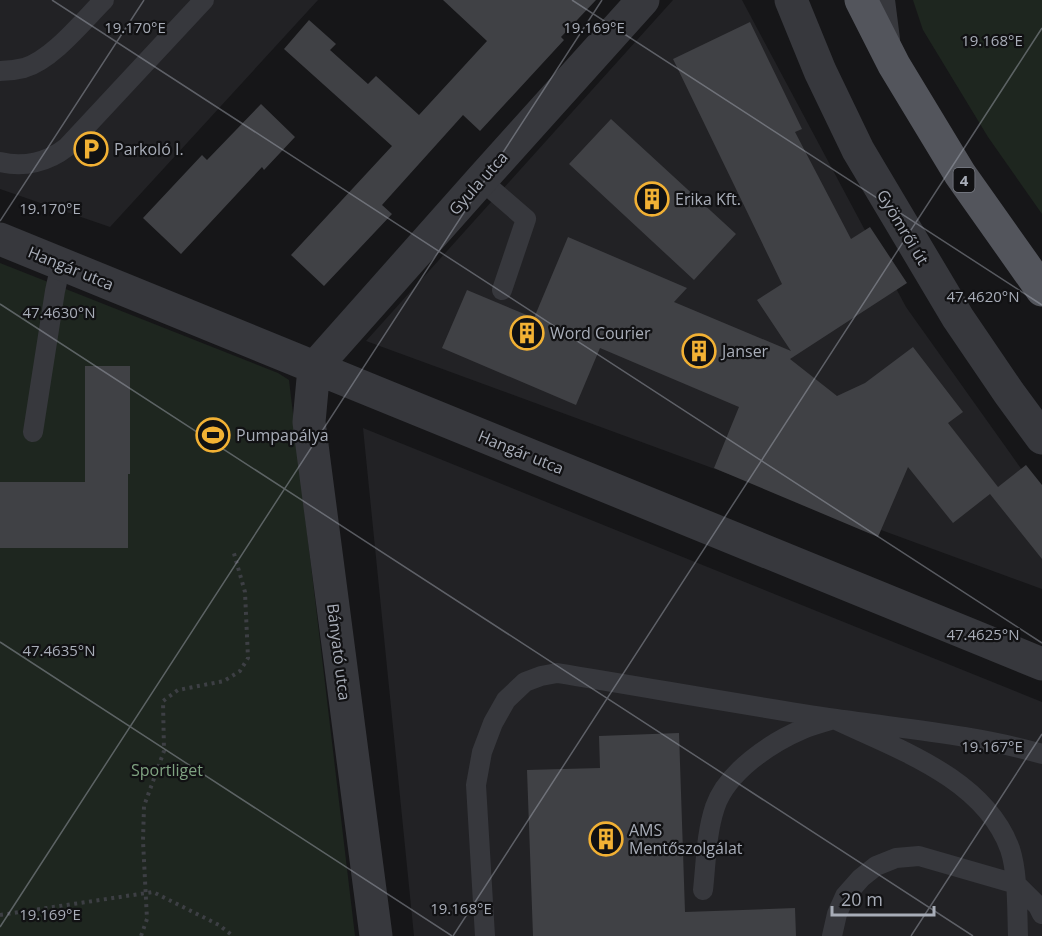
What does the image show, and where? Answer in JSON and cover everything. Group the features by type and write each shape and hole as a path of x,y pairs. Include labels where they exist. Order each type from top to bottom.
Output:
{"main road":[{"name":"4","path":"861,0 894,65 960,174 1042,290"}],"street":[{"name":"Gyula utca","path":"314,368 643,0"},
{"name":"Gyömrői út","path":"790,0 820,71 858,150 958,318 1042,438"},
{"name":"Hangár utca","path":"0,239 1042,664"},
{"name":"Bányató utca","path":"314,368 309,422 376,936"}],"lane":[{"path":"0,71 24,68 40,61 104,0"},
{"path":"0,162 25,164 56,156 204,0"},
{"path":"885,0 894,65"},
{"path":"481,180 526,219 502,290"},
{"path":"33,432 61,264"},
{"path":"484,936 476,785 482,752 493,723 506,700 525,682 541,676 557,673 834,719 949,735 1022,748 1042,754"},
{"path":"703,890 709,831 715,806 726,786 751,760 780,742 802,729 834,719 936,767 961,785 999,825 1010,851 1016,884 1018,936"},
{"path":"832,936 837,914 845,896 861,878 876,866 896,858 919,856 1016,884 1038,906 1042,914"}],"path":[{"path":"141,936 147,919 143,841 144,806 164,751 163,701 178,690 224,681 240,670 248,658 245,592 234,550"},
{"path":"0,915 153,892 219,925 233,936"}],"shaded area":[{"name":"Parkoló I.","path":"0,0 318,0 110,227 0,189"},
{"path":"673,0 742,0 906,307 1042,498 1042,589 366,341"},
{"path":"363,428 1042,702 1042,936 414,936"}],"green space":[{"path":"913,0 1042,0 1042,214 988,137 923,30"},
{"name":"Sportliget","path":"0,263 278,373 289,380 355,936 0,936"}],"building":[{"path":"443,0 596,0 561,37 564,40 480,131 463,115 382,205 392,214 324,286 291,255 392,146 284,49 309,20 336,44 330,50 368,84 376,76 419,115 487,41"},
{"path":"750,22 802,129 795,132 851,239 870,227 907,283 790,359 837,396 865,383 913,347 963,412 948,423 998,487 1026,465 1042,485 1042,559 990,494 953,523 908,467 878,537 714,468 739,407 600,348 576,405 442,348 467,290 534,318 568,237 687,288 674,302 791,351 757,300 782,284 673,59"},
{"path":"261,104 295,137 264,170 262,167 181,254 143,218 202,155 207,160"},
{"name":"Erika Kft.","path":"611,119 736,234 694,280 569,164"},
{"path":"85,366 130,366 128,548 0,548 0,482 85,482"},
{"name":"AMS Mentőszolgálat","path":"679,733 685,912 795,908 796,936 533,936 527,770 600,768 599,736"}],"place":[{"name":"Parkoló I.","path":"91,149"},
{"name":"Erika Kft.","path":"652,199"},
{"name":"Word Courier","path":"527,333"},
{"name":"Janser","path":"699,351"},
{"name":"Pumpapálya","path":"213,435"},
{"name":"AMS Mentőszolgálat","path":"606,839"}]}
